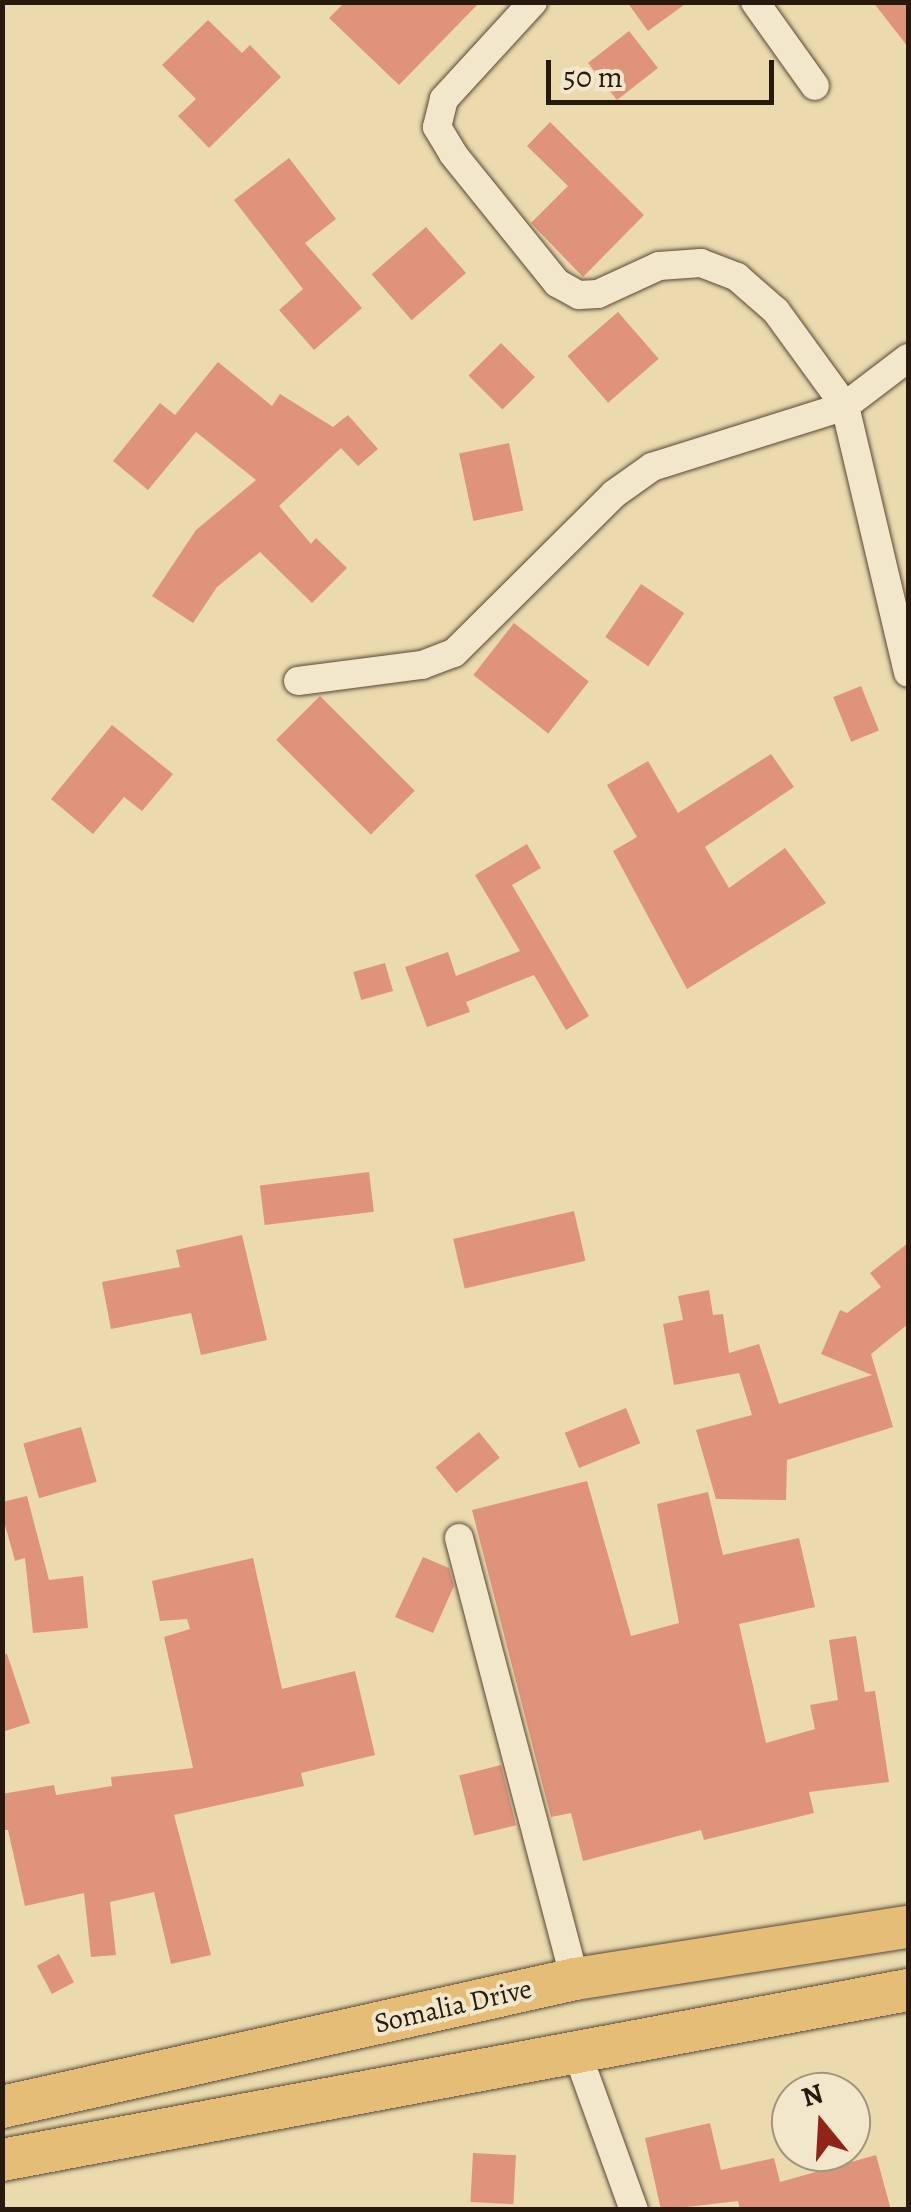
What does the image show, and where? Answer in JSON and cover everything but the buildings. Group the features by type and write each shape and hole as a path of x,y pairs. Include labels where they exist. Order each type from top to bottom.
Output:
{"main road":[{"name":"Somalia Drive","path":"2,2108 575,1979 908,1927"},
{"path":"2,2160 908,1990"}],"street":[{"path":"533,2 444,99 437,126 453,154 557,283 578,295 598,294 659,266 701,263 737,278 776,311 845,406 908,672"},
{"path":"755,2 815,86"},
{"path":"298,681 422,665 454,653 614,494 652,467 845,406 908,358"},
{"path":"459,1538 575,1979"},
{"path":"576,2050 634,2210"}]}
